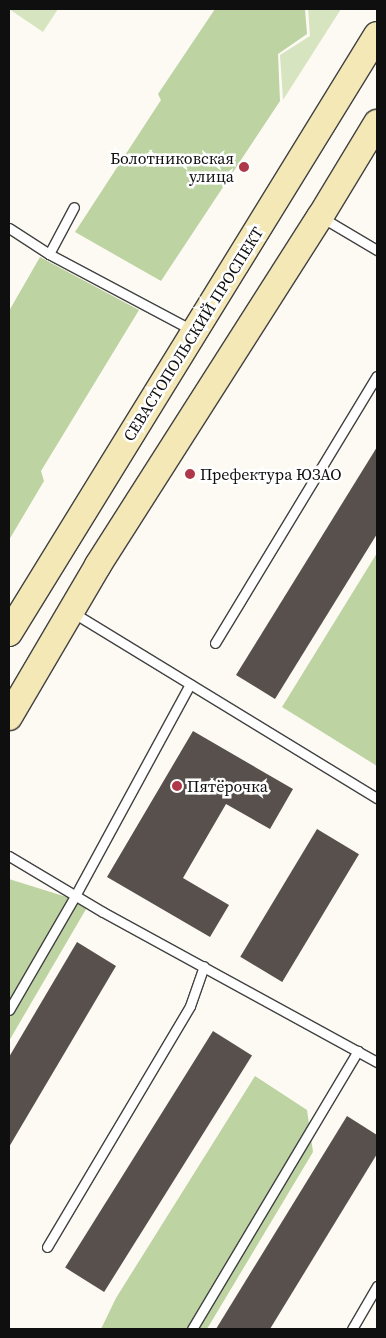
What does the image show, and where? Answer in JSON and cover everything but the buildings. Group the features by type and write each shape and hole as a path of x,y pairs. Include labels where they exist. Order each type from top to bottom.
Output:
{"main road":[{"name":"СЕВАСТОПОЛЬСКИЙ ПРОСПЕКТ","path":"11,624 377,35"},
{"path":"9,717 71,611 320,217 377,123"}],"lane":[{"path":"49,254 74,208"},
{"path":"320,217 377,250"},
{"path":"9,229 49,254 194,331"},
{"path":"214,643 377,376"},
{"path":"71,611 377,798"},
{"path":"9,1010 75,896 190,684"},
{"path":"9,856 75,896 377,1062"},
{"path":"47,1247 190,1006 204,966"},
{"path":"192,1329 358,1051"},
{"path":"352,1329 377,1286"}],"green space":[{"path":"9,9 58,9 43,32"},
{"path":"215,9 305,9 307,34 278,54 280,101 161,281 75,232 161,100 158,94"},
{"path":"308,9 341,9 283,100 280,55 310,36"},
{"path":"40,257 139,310 41,471 44,481 9,540 9,311"},
{"path":"377,553 377,766 282,707"},
{"path":"9,879 89,904 9,1041"},
{"path":"255,1076 307,1110 313,1152 207,1329 101,1329 116,1298"}],"place":[{"name":"Болотниковская улица","path":"244,167"},
{"name":"Префектура ЮЗАО","path":"190,474"},
{"name":"Пятёрочка","path":"177,786"}]}
